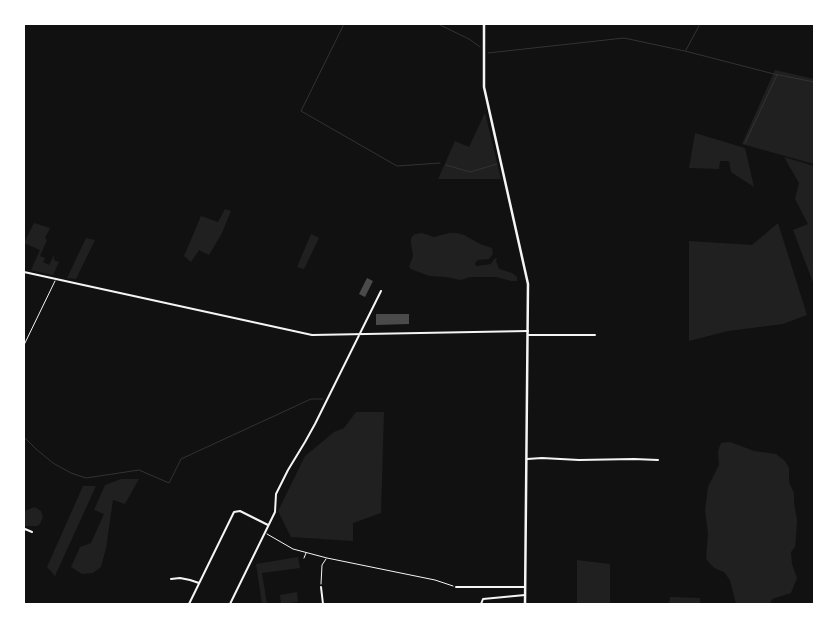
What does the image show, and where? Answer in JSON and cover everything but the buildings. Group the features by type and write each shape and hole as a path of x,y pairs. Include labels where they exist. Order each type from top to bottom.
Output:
{"street":[{"path":"484,24 483,80 485,93 528,284 525,604"},
{"path":"24,272 312,335 528,333 595,335"},
{"path":"230,604 275,512 276,494 288,470 305,442 381,291"},
{"path":"527,459 658,460"},
{"path":"189,604 234,512 240,512 268,525"},
{"path":"24,530 25,529 32,532"},
{"path":"170,579 185,579 199,583"},
{"path":"321,587 323,604"},
{"path":"456,587 525,587"},
{"path":"481,604 483,598 525,595"}],"path":[{"path":"24,346 56,279"},
{"path":"265,533 292,549 306,553 435,580 456,587"},
{"path":"304,558 306,553"},
{"path":"321,587 322,565 327,558"}],"shaded area":[{"path":"775,70 814,79 814,164 742,144"},
{"path":"485,113 501,179 438,179 455,141 469,147"},
{"path":"695,133 745,148 754,187 731,172 729,161 720,161 719,169 689,168"},
{"path":"784,157 814,166 814,285 793,230 808,224 795,199 799,183"},
{"path":"225,209 231,211 222,233 209,255 199,250 191,262 184,256 201,216 218,222"},
{"path":"34,223 50,228 45,238 47,240 40,256 45,258 43,262 49,265 54,255 54,260 59,262 53,275 31,270 40,250 24,243"},
{"path":"778,223 807,315 783,324 728,331 689,341 689,241 752,245"},
{"path":"422,233 434,237 449,233 457,233 492,248 493,254 489,259 478,260 475,263 476,266 491,264 494,259 497,258 496,261 499,269 512,273 517,277 517,281 496,277 470,277 461,280 429,276 411,269 409,267 413,256 411,238 415,234"},
{"path":"311,234 319,238 304,269 297,267"},
{"path":"86,238 95,240 76,279 67,278"},
{"path":"356,412 384,412 381,513 353,523 353,541 291,537 278,511 305,456 334,432 344,428"},
{"path":"730,442 754,451 776,454 785,461 789,468 789,482 794,493 797,520 795,547 791,552 792,564 797,578 791,593 772,599 770,604 736,604 730,580 724,572 714,568 706,559 708,534 705,510 708,487 719,465 718,451 721,443"},
{"path":"121,479 139,479 125,504 113,500 106,548 101,567 93,573 82,574 71,567 80,547 91,543 104,514 94,510 105,485"},
{"path":"83,486 96,486 55,576 47,567"},
{"path":"35,507 41,511 43,517 40,524 37,526 24,526 24,511"},
{"path":"298,557 300,568 262,573 267,604 262,604 256,564"},
{"path":"577,560 610,564 610,604 577,604"},
{"path":"297,592 298,602 281,604 280,595"},
{"path":"670,597 700,598 700,604 669,604"}],"waterway":[{"path":"344,24 301,111 397,166 440,163"},
{"path":"438,24 469,39 480,47"},
{"path":"686,50 700,24"},
{"path":"488,53 624,38 685,51 774,74 814,82"},
{"path":"745,143 777,75"},
{"path":"446,165 470,172 497,164"},
{"path":"24,437 53,463 71,473 86,478 139,470 169,483 181,459 311,399 323,399"}]}
